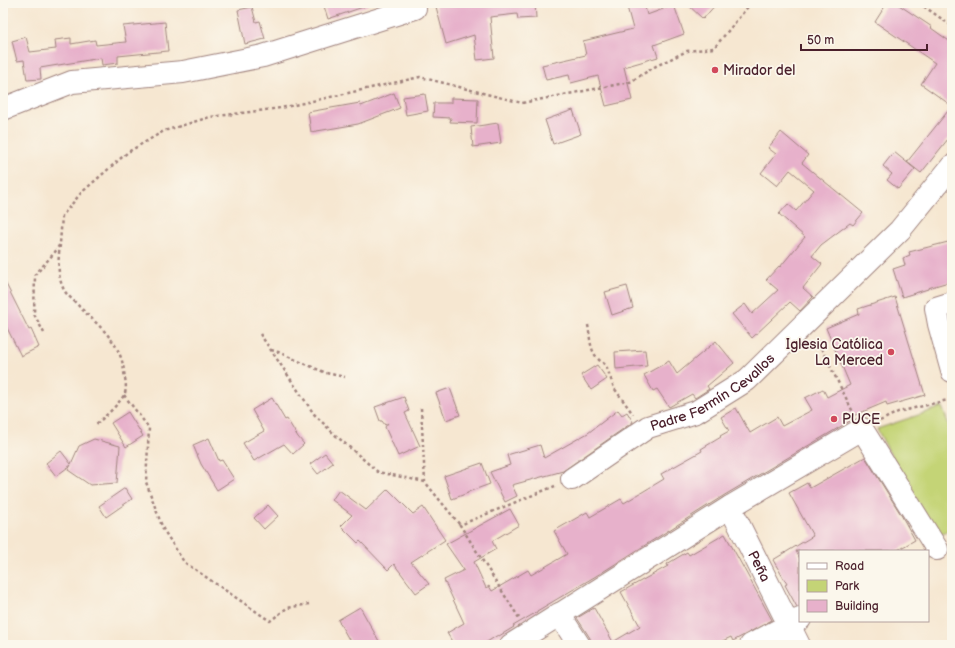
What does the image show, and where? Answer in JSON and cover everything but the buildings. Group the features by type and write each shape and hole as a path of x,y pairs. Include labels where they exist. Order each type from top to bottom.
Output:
{"street":[{"path":"3,109 72,82 183,72 263,56 415,8"},
{"name":"Padre Fermín Cevallos","path":"572,479 648,427 696,412 747,380 900,230 952,166"},
{"path":"945,314 952,371"},
{"path":"520,639 730,507 862,429 939,548"},
{"name":"Peña","path":"730,507 794,622 799,645"},
{"path":"559,614 579,645"},
{"path":"751,645 794,622"}],"path":[{"path":"96,424 124,395 126,387 123,362 120,352 113,340 84,313 64,290 58,267 62,216 81,193 128,152 164,131 210,118 281,108 420,77 522,103 630,82 656,66 687,51 714,48 750,3"},
{"path":"919,3 952,26"},
{"path":"44,333 34,314 34,275 55,252 60,244"},
{"path":"807,322 862,429 898,412 952,399"},
{"path":"588,325 591,348 598,360 606,364 614,388 637,419 648,427"},
{"path":"260,334 314,414 334,434 378,472 425,482"},
{"path":"270,350 326,373 345,377"},
{"path":"124,395 149,428 146,482 162,529 184,562 270,621 286,608 309,604"},
{"path":"421,408 425,482 460,525 520,639"},
{"path":"460,525 572,479"}],"green space":[{"path":"942,407 952,433 952,528 935,538 877,429"}],"place":[{"name":"Mirador del","path":"715,70"},
{"name":"Iglesia Católica La Merced","path":"891,352"},
{"name":"PUCE","path":"834,419"}]}
